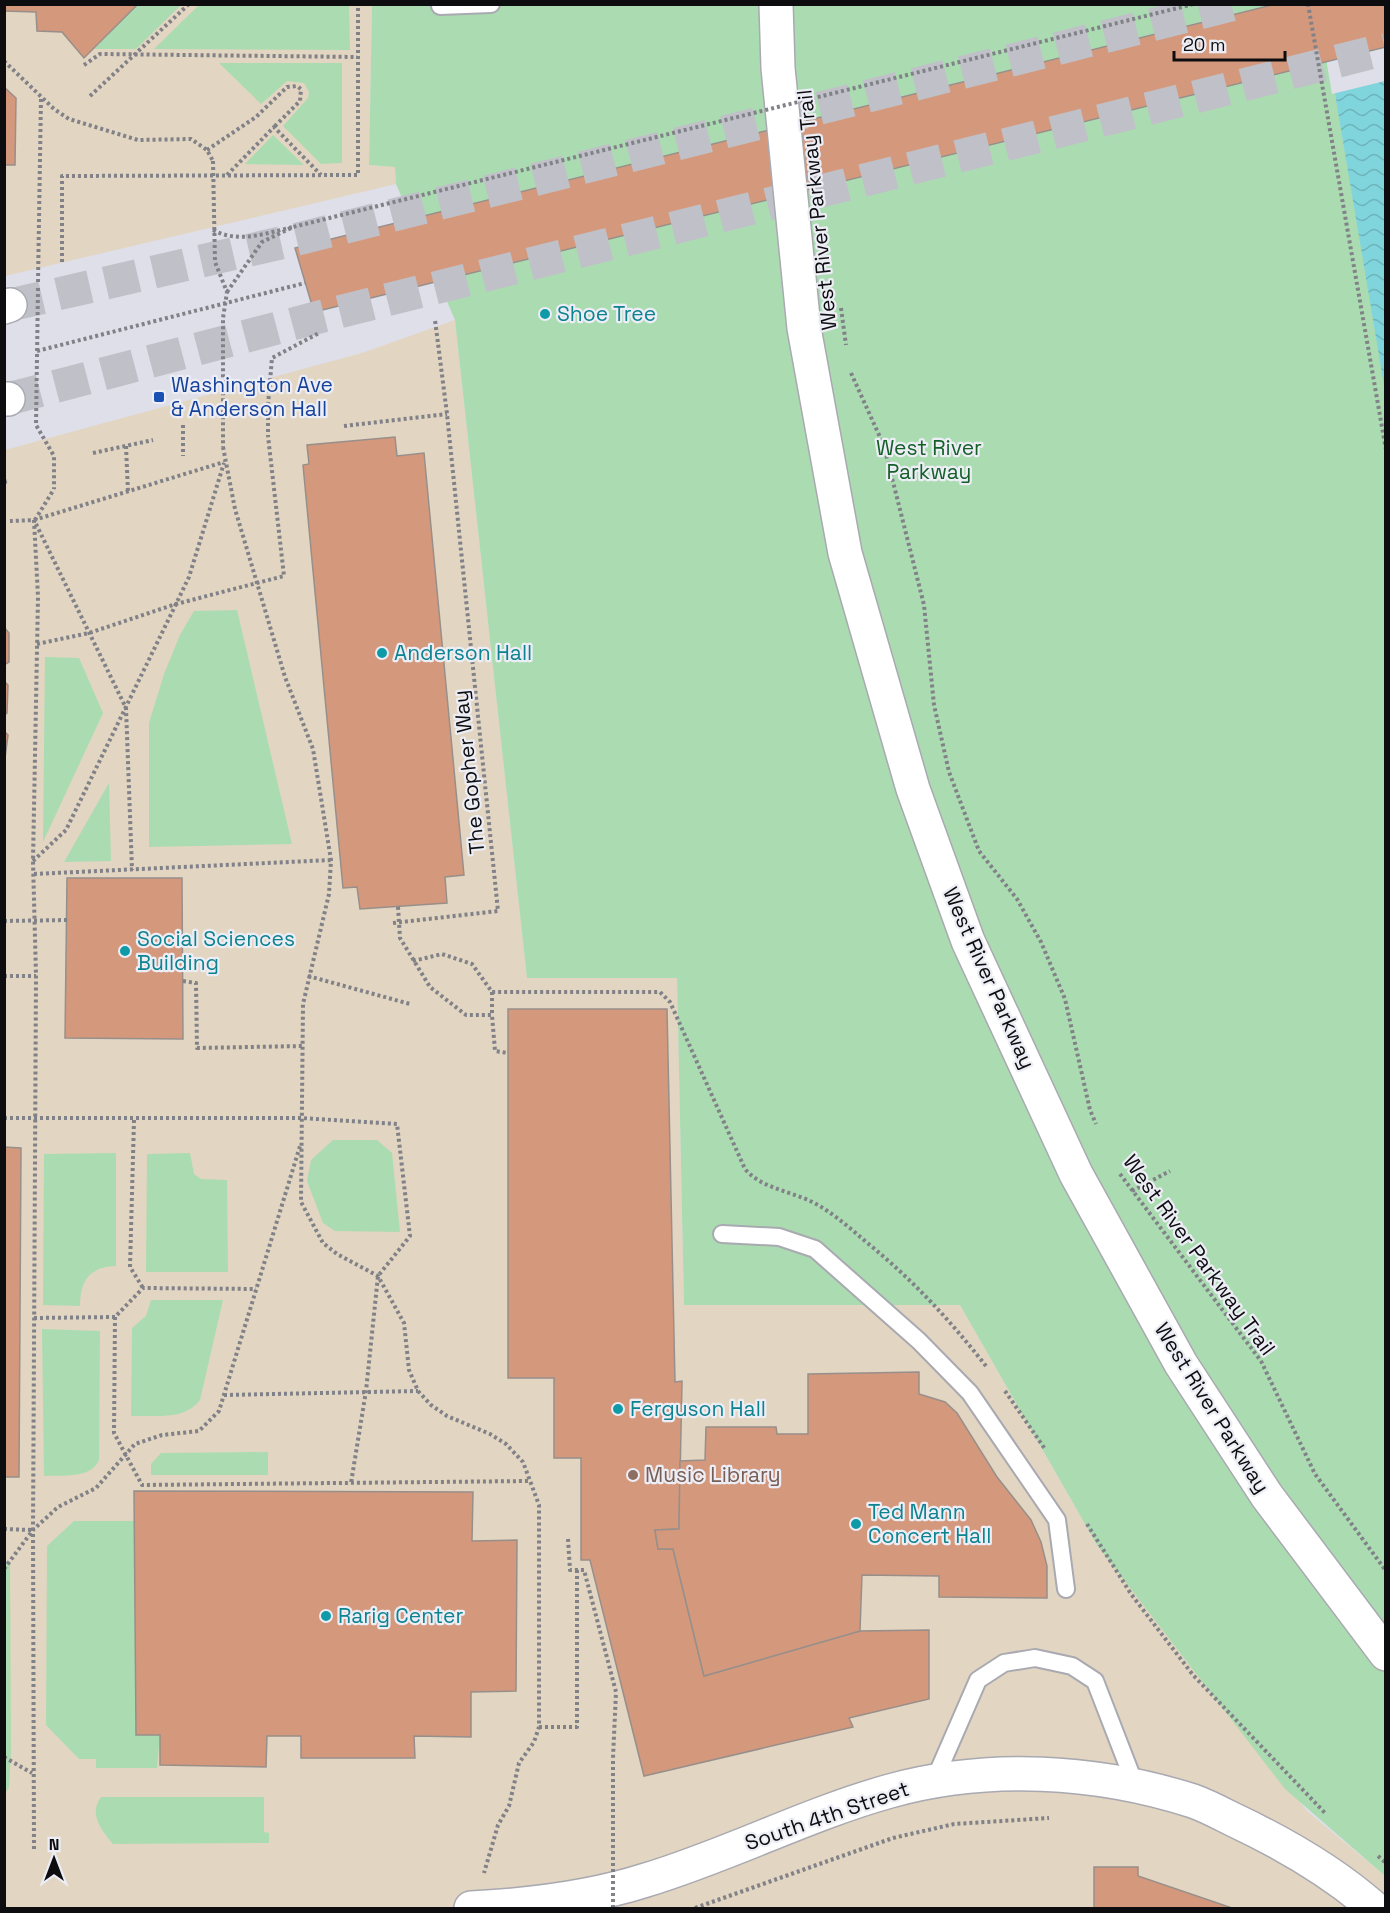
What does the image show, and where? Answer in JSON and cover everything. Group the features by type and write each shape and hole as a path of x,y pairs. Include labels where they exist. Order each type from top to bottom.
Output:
{"street":[{"name":"West River Parkway","path":"776,4 778,68 804,328 845,553 913,789 968,941 1076,1174 1181,1364 1267,1496 1386,1654"},
{"name":"South 4th Street","path":"472,1908 576,1898 646,1881 867,1798 934,1781 1001,1774 1050,1774 1136,1787 1195,1802 1269,1836 1344,1882 1374,1908"}],"lane":[{"path":"440,6 491,4"},
{"path":"722,1234 779,1237 815,1249 919,1341 970,1393 1057,1520 1066,1589"},
{"path":"934,1781 978,1680 1005,1663 1035,1658 1072,1666 1095,1681 1136,1787"}],"path":[{"path":"90,96 189,4"},
{"path":"62,262 62,176 358,175 358,4"},
{"path":"213,230 225,236 241,238 293,227 1194,4"},
{"path":"1308,4 1386,450"},
{"path":"84,65 100,54 357,57"},
{"path":"4,61 69,119 138,140 191,139 207,150 213,161 215,262 226,292 224,462 285,677 313,748 331,860 329,894 303,1004 301,1202 323,1243 337,1254 378,1276 404,1323 409,1370 418,1391 431,1405 447,1416 490,1434 506,1444 524,1462 539,1505 539,1727 534,1742 519,1763 509,1806 498,1825 472,1908"},
{"path":"207,150 256,117 291,85 301,89 300,101 226,176"},
{"name":"West River Parkway Trail","path":"819,95 820,107"},
{"path":"34,1850 32,1773 36,976 33,861 37,644 34,520 54,489 54,456 36,425 41,96"},
{"path":"274,127 321,175"},
{"path":"226,292 262,242 293,227"},
{"path":"37,351 305,283"},
{"name":"West River Parkway Trail","path":"840,306 847,351"},
{"name":"The Gopher Way","path":"393,923 498,911 447,414 435,320"},
{"path":"37,644 89,633 176,604 284,576 268,436 272,358 319,333"},
{"path":"849,362 851,373 884,446 924,605 934,705 949,772 979,851 1017,899 1041,942 1053,970 1065,999 1089,1110 1098,1131"},
{"path":"344,426 447,414"},
{"path":"183,425 183,456"},
{"path":"93,453 153,440"},
{"path":"126,446 128,492"},
{"path":"10,521 34,520 224,462"},
{"path":"33,861 66,830 189,577 224,462"},
{"path":"34,520 126,708 132,870"},
{"path":"34,874 331,860"},
{"path":"398,908 400,938 430,987 466,1015 492,1015"},
{"path":"4,921 67,920"},
{"path":"4,976 36,976"},
{"path":"308,976 410,1004"},
{"path":"183,981 196,983 197,1048 303,1046"},
{"path":"492,992 495,1051 508,1053"},
{"path":"4,1118 135,1120 302,1118 397,1124 410,1236 378,1276 366,1392 351,1483"},
{"path":"135,1120 130,1267 143,1288"},
{"path":"4,1569 33,1530 58,1507 96,1488 135,1444 147,1438 199,1431 219,1411 301,1142"},
{"name":"West River Parkway Trail","path":"1116,1169 1261,1361 1315,1474 1386,1571"},
{"path":"1132,1191 1170,1171"},
{"path":"256,1289 143,1288 115,1317 114,1433 142,1485 531,1481"},
{"path":"34,1318 115,1317"},
{"path":"224,1395 418,1391"},
{"path":"4,1529 33,1530"},
{"path":"568,1539 570,1570 584,1570 616,1692 613,1758 613,1908"},
{"path":"539,1727 577,1727 577,1570"},
{"path":"4,1757 32,1773"},
{"path":"695,1908 893,1838 954,1824 1049,1818"},
{"path":"1378,1856 1386,1863"}],"shaded area":[{"path":"4,5 372,5 369,165 395,166 396,184 5,276"},
{"path":"455,320 527,977 677,978 684,1305 960,1305 1097,1545 1307,1811 1385,1876 1385,1908 5,1908 5,450 362,353"}],"green space":[{"path":"138,4 181,5 136,49 94,49"},
{"path":"199,5 349,5 350,50 154,49"},
{"name":"West River Parkway","path":"372,5 1320,5 1386,391 1385,1876 1285,1789 1097,1545 960,1305 684,1305 677,978 527,978 455,320 396,184 395,167 369,165"},
{"path":"219,63 342,63 342,163 321,164 283,126 308,98 309,92 304,83 287,81 261,104"},
{"path":"273,135 304,165 245,164"},
{"path":"237,610 292,844 149,847 149,723 164,674 180,635 194,611"},
{"path":"45,657 79,658 103,713 43,842"},
{"path":"109,783 111,861 64,862"},
{"path":"333,1140 377,1140 392,1153 400,1232 335,1231 323,1223 307,1181 311,1160"},
{"path":"116,1153 116,1266 99,1269 88,1277 82,1289 80,1306 43,1305 44,1154"},
{"path":"190,1153 194,1174 201,1179 227,1180 228,1272 146,1272 147,1154"},
{"path":"151,1300 223,1300 200,1400 193,1407 177,1414 131,1416 132,1328 146,1316"},
{"path":"42,1329 100,1331 99,1460 95,1466 83,1473 44,1476"},
{"path":"268,1452 268,1475 151,1475 151,1464 161,1453"},
{"path":"74,1521 135,1521 136,1735 160,1735 157,1768 96,1768 96,1759 79,1759 46,1725 47,1546"},
{"path":"5,1561 10,1562 11,1752 9,1787 5,1794"},
{"path":"101,1797 264,1797 264,1832 269,1833 269,1843 113,1844 101,1828 96,1816 97,1803"}],"water":[{"path":"1320,5 1385,5 1385,391"}],"pier":[{"path":"1317,4 1385,5 1385,81 1332,94"}],"building":[{"path":"4,4 138,4 84,58 62,32 37,31 36,12 4,11"},
{"path":"1276,4 1386,4 1386,47 314,312 295,248"},
{"path":"4,87 16,98 15,165 4,165"},
{"name":"Anderson Hall","path":"395,437 397,456 424,453 464,875 445,877 447,903 360,909 357,887 343,888 303,465 309,464 307,445"},
{"path":"4,627 9,633 9,662 4,665"},
{"path":"4,681 8,685 7,713 4,716"},
{"path":"4,731 8,735 4,766"},
{"name":"Social Sciences Building","path":"67,878 182,878 183,1039 65,1038"},
{"name":"Ferguson Hall","path":"508,1009 667,1009 675,1382 682,1381 679,1529 655,1530 658,1549 673,1549 704,1676 860,1631 929,1630 929,1699 849,1718 853,1727 644,1776 590,1560 581,1560 581,1458 554,1458 554,1378 508,1378"},
{"path":"4,1147 21,1148 19,1477 4,1477"},
{"name":"Ted Mann Concert Hall","path":"919,1372 919,1394 945,1402 957,1413 997,1477 1031,1520 1041,1542 1047,1566 1047,1598 939,1597 939,1576 862,1575 860,1631 704,1676 673,1549 658,1549 655,1530 679,1529 680,1461 705,1460 706,1427 776,1427 777,1434 808,1434 808,1374"},
{"name":"Rarig Center","path":"134,1491 473,1492 472,1541 517,1540 516,1691 471,1692 471,1737 414,1736 415,1758 301,1758 301,1736 267,1736 266,1767 160,1765 160,1735 136,1735"},
{"path":"1094,1867 1138,1867 1138,1876 1232,1908 1094,1908"}],"tunnel":[{"path":"10,305 302,238 1235,4"},
{"path":"8,399 323,316 1386,49"}],"place":[{"name":"Shoe Tree","path":"545,314"},
{"name":"Washington Ave & Anderson Hall","path":"159,397"},
{"name":"Anderson Hall","path":"382,653"},
{"name":"Social Sciences Building","path":"125,951"},
{"name":"Ferguson Hall","path":"618,1409"},
{"name":"Music Library","path":"633,1475"},
{"name":"Ted Mann Concert Hall","path":"856,1524"},
{"name":"Rarig Center","path":"326,1616"}]}
